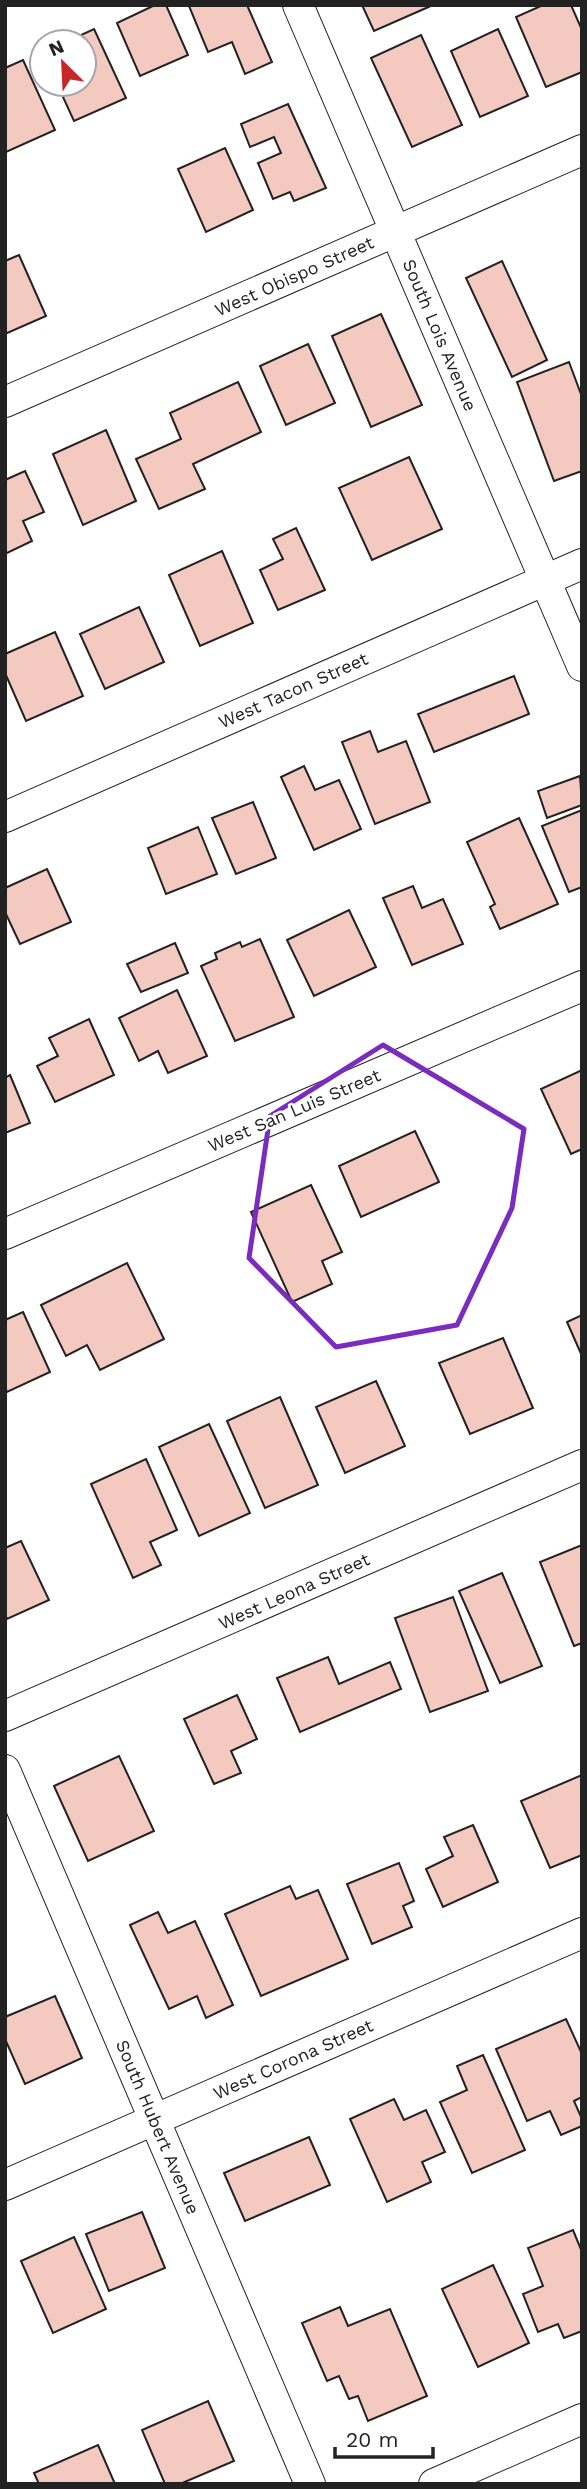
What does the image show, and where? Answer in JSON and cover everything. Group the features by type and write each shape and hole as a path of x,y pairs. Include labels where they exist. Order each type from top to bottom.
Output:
{"street":[{"name":"South Lois Avenue","path":"298,5 582,666"},
{"name":"West Obispo Street","path":"5,402 582,150"},
{"name":"West Tacon Street","path":"5,817 582,564"},
{"name":"West San Luis Street","path":"5,1234 582,986"},
{"name":"West Leona Street","path":"5,1716 582,1465"},
{"name":"South Hubert Avenue","path":"5,1770 310,2484"},
{"name":"West Corona Street","path":"5,2185 582,1933"},
{"path":"434,2484 582,2419"}],"highlighted area":[{"path":"383,1045 524,1129 512,1208 457,1325 336,1347 249,1258 270,1116"}],"building":[{"path":"155,5 166,5 188,55 140,76 117,23"},
{"path":"247,5 272,62 245,74 232,42 208,52 189,6"},
{"path":"362,5 433,5 374,31"},
{"path":"543,5 571,5 582,30 582,72 546,87 516,17"},
{"path":"498,29 528,96 480,117 451,51"},
{"path":"421,35 462,125 412,147 371,58"},
{"path":"98,38 126,98 74,121 63,98 98,98"},
{"path":"23,60 28,71 28,98 40,98 55,130 6,152 5,68"},
{"path":"288,104 326,188 294,201 290,192 273,199 258,163 281,153 274,137 250,147 241,124"},
{"path":"225,148 253,210 206,232 178,169"},
{"path":"19,255 46,316 5,334 5,261"},
{"path":"502,261 547,360 512,377 466,278"},
{"path":"381,314 422,405 371,427 332,336"},
{"path":"308,344 335,403 286,425 260,366"},
{"path":"569,362 582,397 582,471 554,481 517,382"},
{"path":"238,382 261,432 193,464 205,489 159,509 136,459 181,439 170,413"},
{"path":"106,430 136,501 83,525 53,454"},
{"path":"409,457 442,529 372,560 339,488"},
{"path":"25,471 44,512 23,521 32,541 5,554 5,480"},
{"path":"296,528 325,590 278,610 260,570 283,559 273,539"},
{"path":"222,551 253,623 200,646 169,575"},
{"path":"139,607 164,662 105,689 80,634"},
{"path":"55,632 83,696 26,721 5,673 5,654"},
{"path":"514,676 529,714 434,752 418,714"},
{"path":"370,731 378,752 406,741 430,802 375,824 342,742"},
{"path":"304,766 315,790 339,780 361,829 314,850 281,777"},
{"path":"580,776 582,805 547,818 538,791"},
{"path":"253,802 276,858 236,874 212,818"},
{"path":"582,810 582,887 569,892 542,826"},
{"path":"519,818 558,904 500,929 490,907 495,904 467,842"},
{"path":"198,827 217,874 166,894 148,848"},
{"path":"47,869 71,922 20,944 5,912 5,888"},
{"path":"413,886 422,908 443,899 463,944 412,965 383,898"},
{"path":"349,910 376,967 314,996 287,940"},
{"path":"260,939 294,1017 235,1041 201,966 217,959 215,953 240,942 242,947"},
{"path":"175,943 188,973 141,992 127,964"},
{"path":"177,990 207,1056 168,1073 158,1051 139,1061 119,1018"},
{"path":"89,1019 114,1075 55,1102 37,1066 58,1056 49,1038"},
{"path":"582,1070 582,1149 571,1154 541,1089"},
{"path":"10,1075 30,1123 5,1133 5,1078"},
{"path":"415,1131 439,1182 361,1217 339,1166"},
{"path":"311,1185 342,1252 322,1261 332,1284 292,1302 251,1212"},
{"path":"127,1263 164,1339 100,1370 87,1345 66,1356 41,1305"},
{"path":"23,1312 50,1372 7,1392 5,1320"},
{"path":"582,1315 582,1356 567,1322"},
{"path":"503,1338 533,1408 470,1434 439,1363"},
{"path":"376,1381 405,1446 345,1473 316,1407"},
{"path":"280,1397 318,1485 265,1508 227,1421"},
{"path":"209,1424 250,1513 199,1536 159,1447"},
{"path":"146,1459 177,1530 150,1542 161,1565 133,1578 91,1484"},
{"path":"21,1541 49,1600 7,1619 5,1548"},
{"path":"582,1545 582,1643 574,1646 540,1562"},
{"path":"502,1573 542,1666 500,1683 459,1591"},
{"path":"453,1597 488,1691 430,1712 395,1618"},
{"path":"328,1657 339,1684 390,1662 401,1689 300,1732 277,1678"},
{"path":"237,1695 257,1739 231,1751 241,1773 214,1784 184,1719"},
{"path":"119,1756 154,1831 88,1861 54,1786"},
{"path":"582,1775 582,1855 550,1868 521,1801"},
{"path":"473,1825 498,1882 443,1907 426,1869 453,1856 444,1837"},
{"path":"399,1863 414,1901 403,1906 412,1927 372,1944 347,1884"},
{"path":"290,1886 296,1899 318,1890 348,1959 261,1996 225,1914"},
{"path":"158,1912 168,1933 195,1921 233,2005 206,2018 197,1996 169,2009 130,1925"},
{"path":"55,1996 82,2058 25,2084 5,2039 5,2017"},
{"path":"566,2019 582,2054 582,2097 574,2101 582,2119 582,2126 561,2135 550,2111 527,2121 496,2049"},
{"path":"483,2055 525,2150 472,2173 440,2102 467,2090 457,2066"},
{"path":"394,2099 404,2120 426,2110 445,2152 422,2162 431,2182 387,2202 350,2119"},
{"path":"309,2137 330,2185 245,2221 224,2173"},
{"path":"142,2212 165,2268 109,2291 86,2234"},
{"path":"573,2230 582,2252 582,2331 564,2338 558,2324 538,2332 523,2294 543,2286 528,2248"},
{"path":"74,2237 106,2309 53,2333 21,2261"},
{"path":"493,2265 529,2343 478,2367 442,2289"},
{"path":"340,2307 348,2326 390,2309 427,2396 368,2421 358,2396 349,2399 339,2376 327,2381 302,2323"},
{"path":"208,2401 234,2461 180,2484 165,2484 142,2430"},
{"path":"98,2445 115,2484 39,2484 34,2473"}]}
